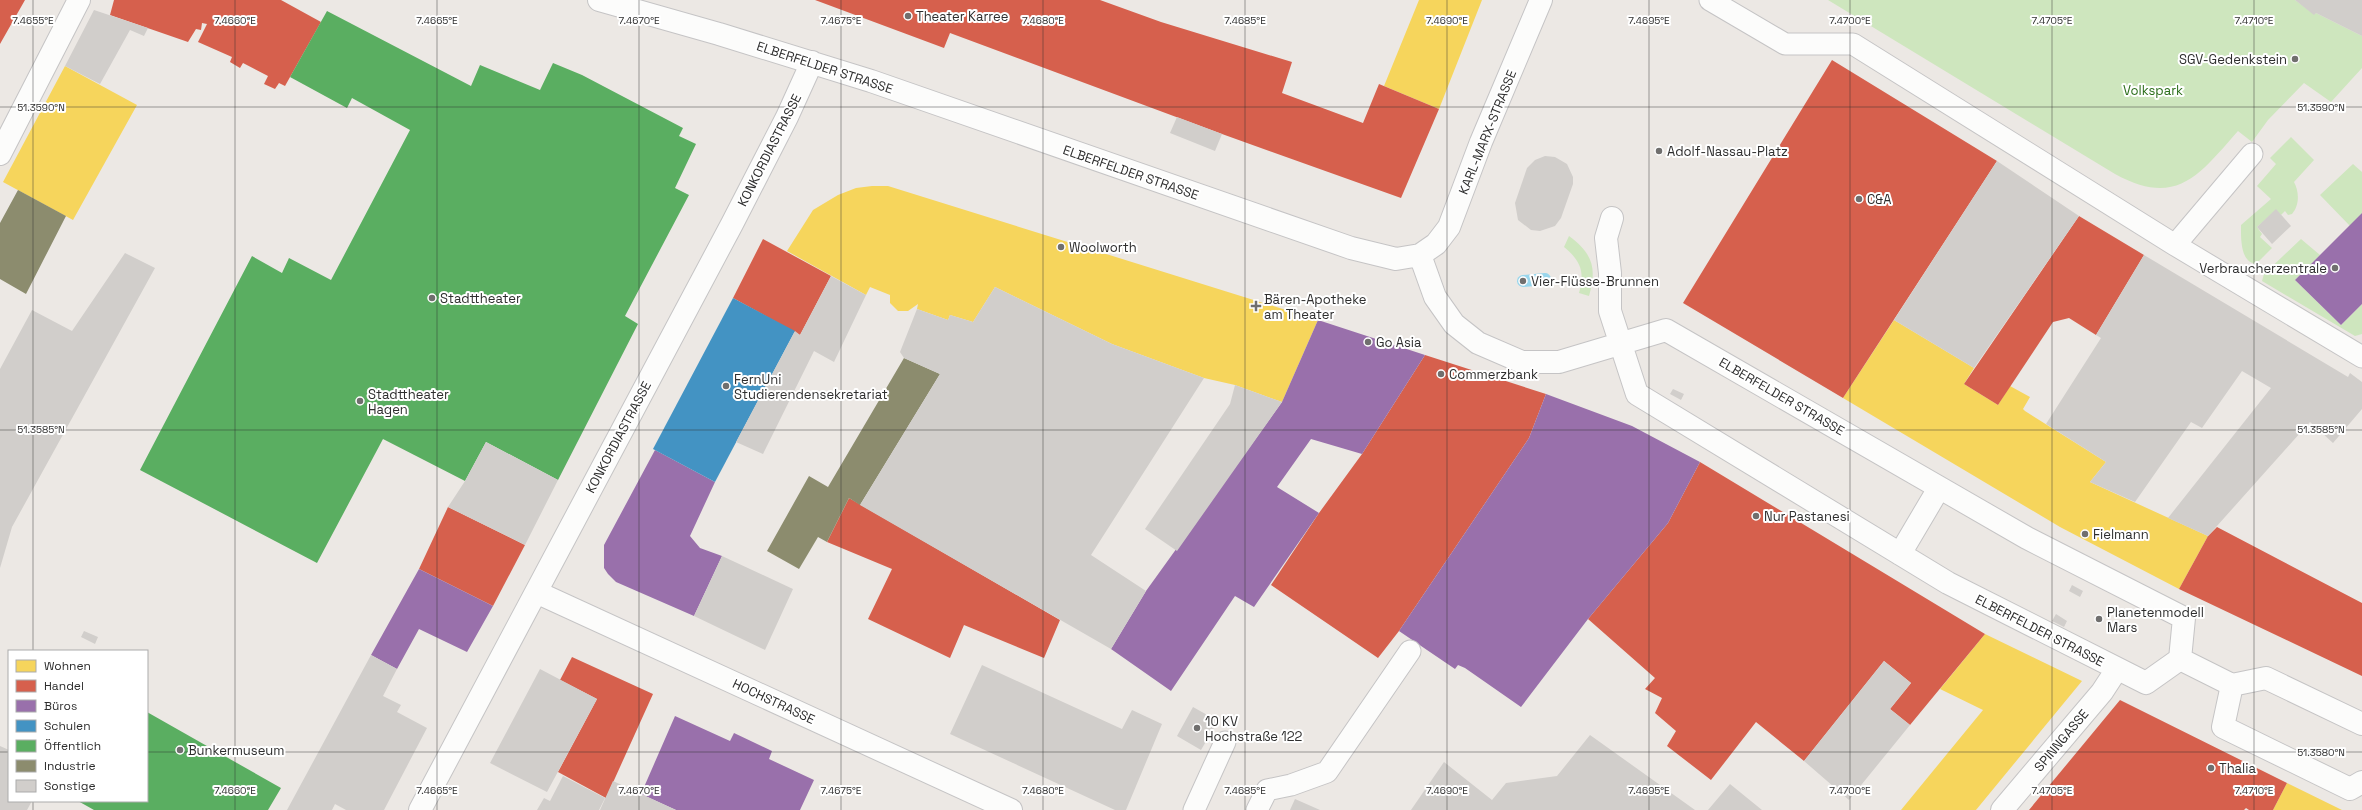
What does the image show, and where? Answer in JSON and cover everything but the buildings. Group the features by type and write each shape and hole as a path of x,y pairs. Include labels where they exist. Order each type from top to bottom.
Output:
{"street":[{"path":"0,154 79,0"},
{"name":"ELBERFELDER STRASSE","path":"599,0 812,62 871,81 1351,248 1396,259 1420,255 1435,297 1454,324 1478,343 1522,362 1558,362 1620,346 1666,330 1939,488 2069,561 2184,618 2180,659 2146,683 2117,669 1948,583 1637,394 1620,346 1610,311 1610,273 1606,238 1612,218"},
{"name":"KARL-MARX-STRASSE","path":"1420,255 1436,244 1449,227 1481,142 1541,0"},
{"name":"KONKORDIASTRASSE","path":"420,810 732,224 787,117 812,62"},
{"path":"1900,554 1939,488"},
{"name":"HOCHSTRASSE","path":"536,592 1011,810"},
{"path":"2180,659 2232,685 2266,678 2358,716"},
{"name":"SPINNGASSE","path":"2002,810 2102,692 2117,669"},
{"path":"2232,685 2223,727 2350,789 2362,782"}],"lane":[{"path":"1710,0 1785,44 1852,44 2175,246 2362,356"},
{"path":"2175,246 2252,154"},
{"path":"1257,810 1267,790 1291,785 1327,772 1410,651"},
{"path":"1194,810 1225,742"}],"green space":[{"name":"Volkspark","path":"1828,0 2295,0 2314,14 2316,13 2362,36 2362,68 2331,102 2304,83 2268,120 2252,142 2238,131 2211,161 2185,182 2171,187 2155,188 2136,184 2115,174"},
{"path":"2291,137 2314,160 2294,182 2298,198 2295,210 2292,214 2288,215 2285,211 2281,215 2276,210 2257,227 2262,234 2260,237 2272,248 2256,264 2247,259 2242,249 2241,225 2271,199 2257,186 2276,164 2270,158"},
{"path":"2353,164 2362,172 2362,213 2350,226 2320,195"},
{"path":"1569,236 1583,249 1591,262 1593,277 1589,296 1579,293 1582,279 1580,267 1570,252 1564,247"},
{"path":"2301,239 2320,255 2295,280 2341,325 2362,304 2362,334 2355,336 2262,281 2264,274"}],"waterway":[{"path":"1523,281 1545,279"}],"place":[{"name":"Theater Karree","path":"908,16"},
{"name":"SGV-Gedenkstein","path":"2295,59"},
{"name":"Adolf-Nassau-Platz","path":"1659,151"},
{"name":"C&A","path":"1859,199"},
{"name":"Woolworth","path":"1061,247"},
{"name":"Verbraucherzentrale","path":"2335,268"},
{"name":"Vier-Flüsse-Brunnen","path":"1523,281"},
{"name":"Stadttheater","path":"432,298"},
{"name":"Bären-Apotheke am Theater","path":"1256,306"},
{"name":"Go Asia","path":"1368,342"},
{"name":"Commerzbank","path":"1441,374"},
{"name":"FernUni Studierendensekretariat","path":"726,386"},
{"name":"Stadttheater Hagen","path":"360,401"},
{"name":"Nur Pastanesi","path":"1756,516"},
{"name":"Fielmann","path":"2085,534"},
{"name":"Planetenmodell Mars","path":"2099,619"},
{"name":"10 KV Hochstraße 122","path":"1197,728"},
{"name":"Bunkermuseum","path":"180,750"},
{"name":"Thalia","path":"2211,768"}]}
